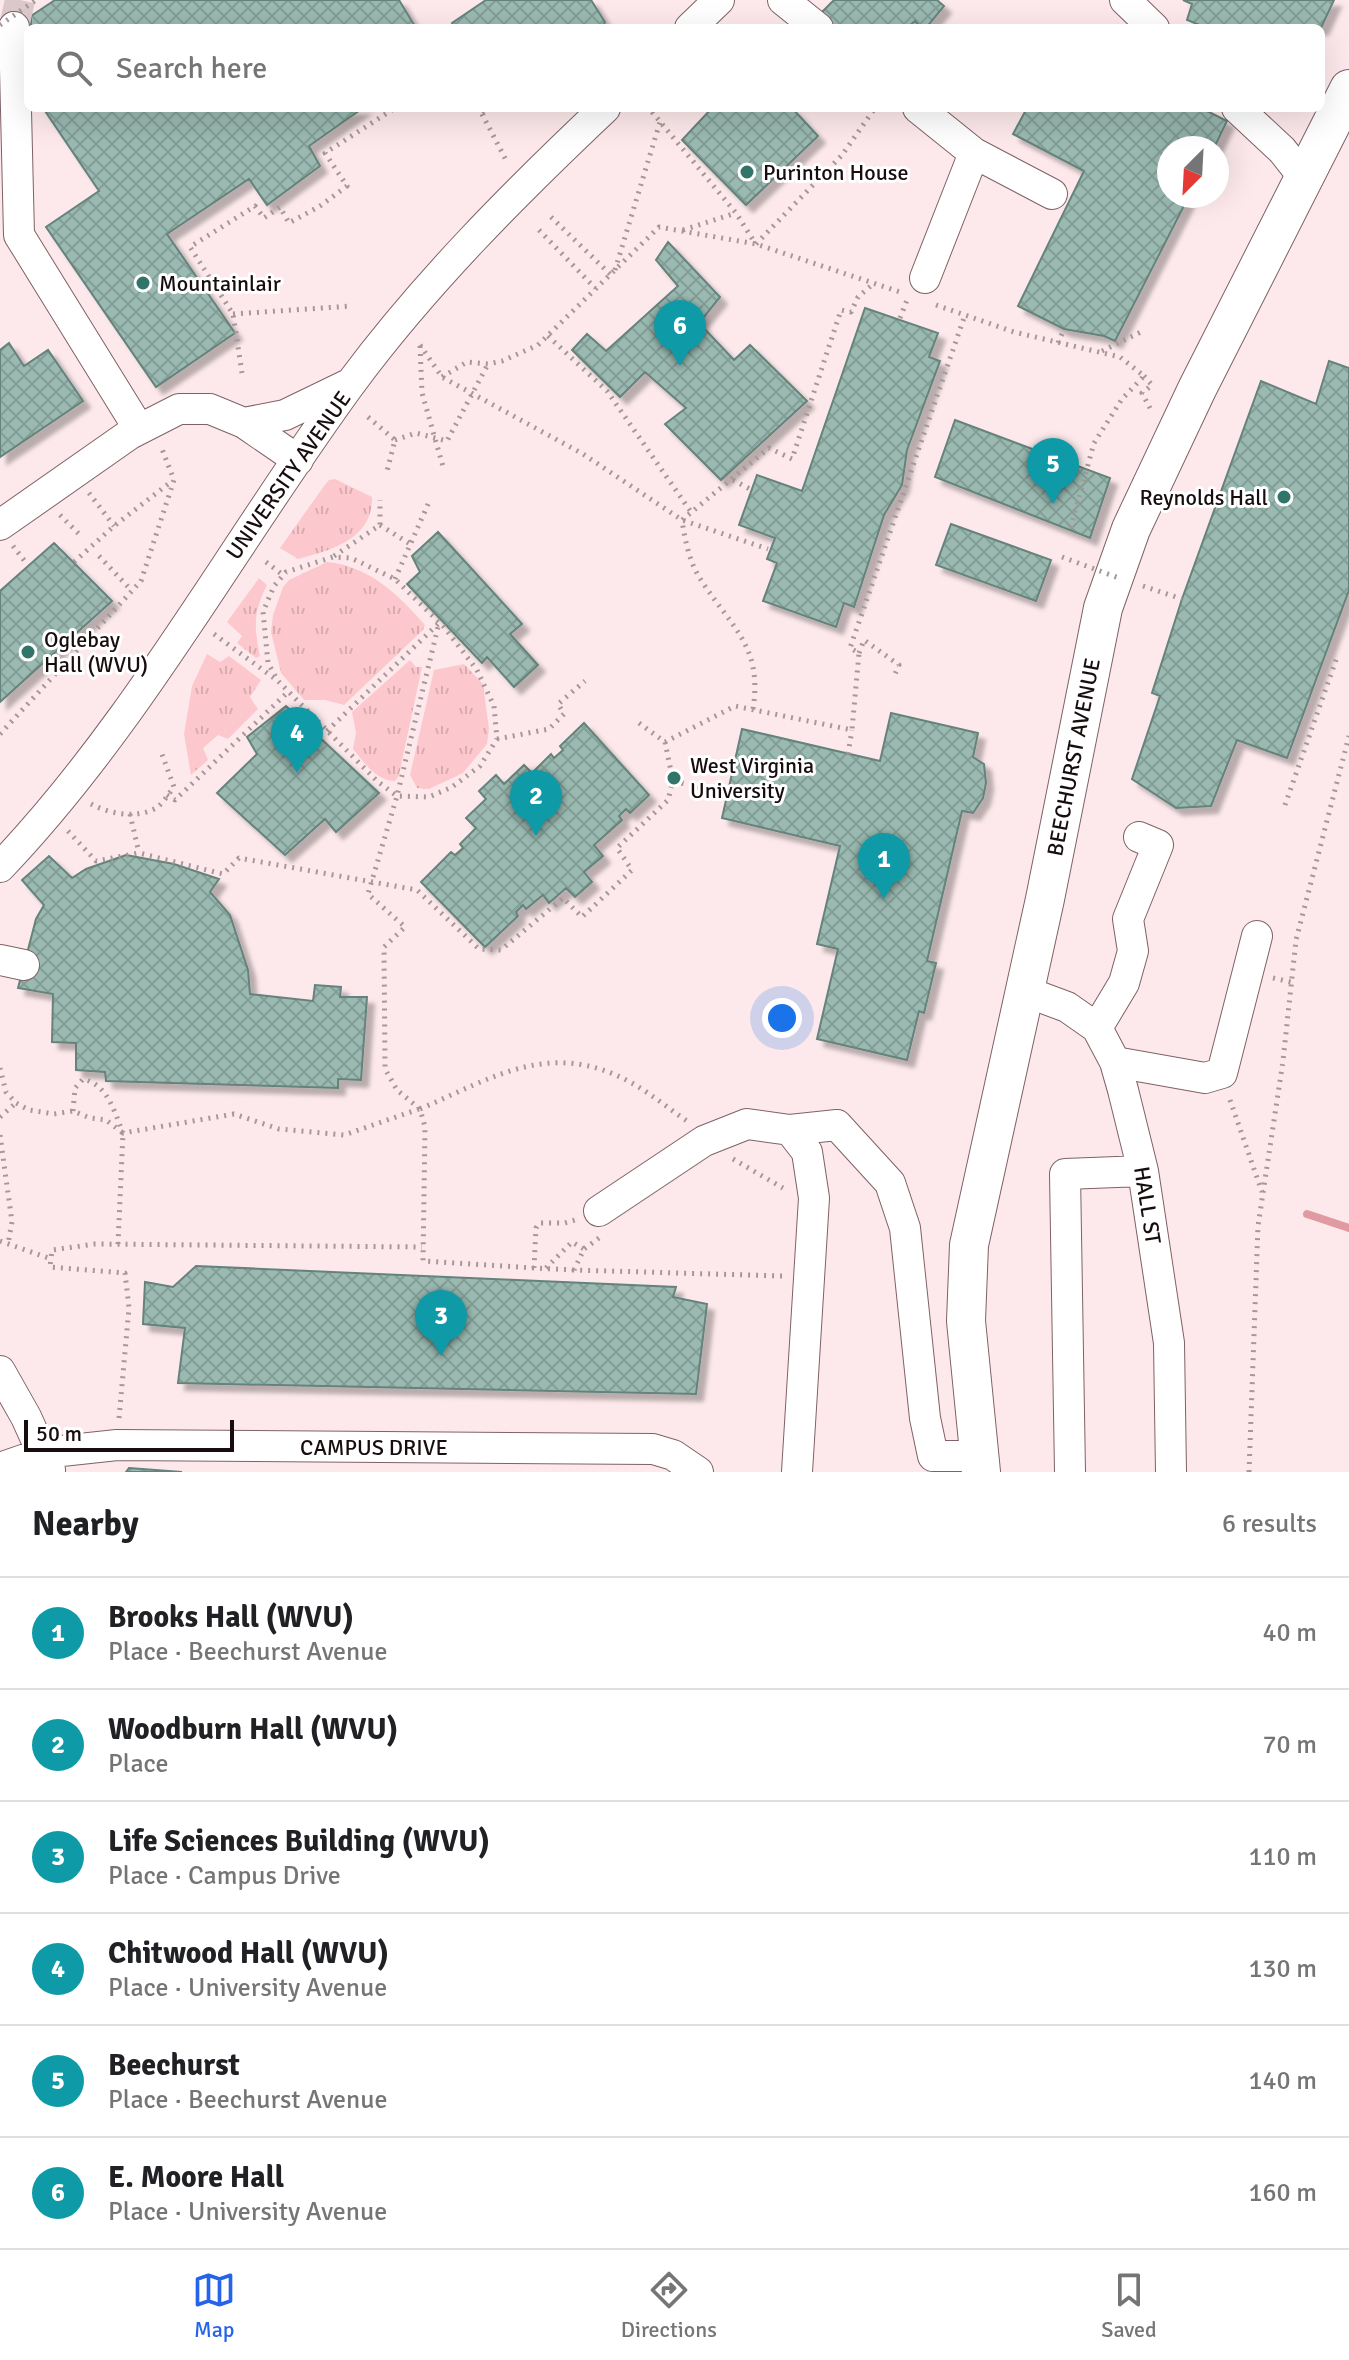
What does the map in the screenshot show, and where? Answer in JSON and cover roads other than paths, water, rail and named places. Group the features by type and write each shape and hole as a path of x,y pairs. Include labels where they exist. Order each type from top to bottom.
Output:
{"main road":[{"name":"BEECHURST AVENUE","path":"980,1464 966,1321 969,1245 1103,608 1131,529 1197,389 1349,89"}],"street":[{"path":"783,0 813,24"},
{"path":"1125,0 1150,24"},
{"path":"7,26 19,235 149,436"},
{"name":"UNIVERSITY AVENUE","path":"0,867 31,834 97,752 352,382 429,287 561,149 601,112"},
{"path":"923,112 974,153 1052,194"},
{"path":"1241,112 1282,150 1305,179"},
{"path":"919,293 974,153"},
{"path":"244,423 285,415 352,382"},
{"path":"2,527 149,436 179,409 210,409 244,423 298,460"},
{"path":"1097,1028 1124,983 1133,951 1128,919 1158,845 1139,837"},
{"path":"1115,1062 1205,1078 1222,1073 1257,936"},
{"name":"HALL ST","path":"1024,991 1067,1007 1097,1028 1115,1062 1143,1171 1169,1343 1171,1472"},
{"path":"604,1221 747,1124 790,1130 837,1125 890,1183 905,1228 925,1418 933,1456 980,1464"},
{"path":"790,1130 807,1152 814,1198 797,1472"},
{"path":"1070,1472 1065,1174 1143,1171"},
{"path":"0,1371 47,1462"},
{"name":"CAMPUS DRIVE","path":"0,1468 47,1462 117,1445 405,1460 653,1449 673,1463 698,1472"}],"waterway":[{"path":"1307,1214 1349,1228"}],"tunnel":[{"path":"14,27 20,0"}],"place":[{"name":"Purinton House","path":"747,172"},
{"name":"Mountainlair","path":"143,283"},
{"name":"E. Moore Hall","path":"680,366"},
{"name":"Reynolds Hall","path":"1284,497"},
{"name":"Beechurst","path":"1053,504"},
{"name":"Oglebay Hall (WVU)","path":"28,652"},
{"name":"Chitwood Hall (WVU)","path":"297,773"},
{"name":"West Virginia University","path":"674,778"},
{"name":"Woodburn Hall (WVU)","path":"536,836"},
{"name":"Brooks Hall (WVU)","path":"884,899"},
{"name":"Life Sciences Building (WVU)","path":"441,1356"}]}
